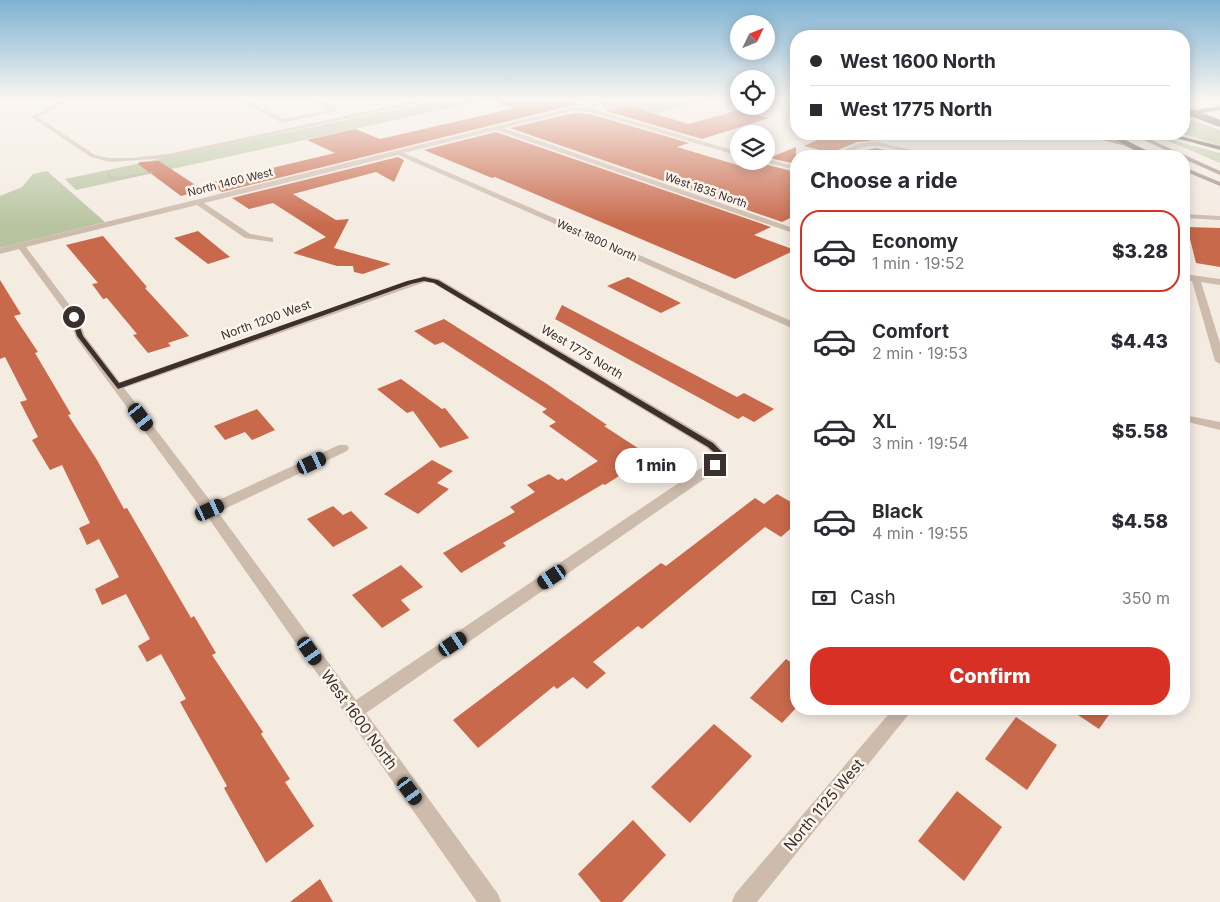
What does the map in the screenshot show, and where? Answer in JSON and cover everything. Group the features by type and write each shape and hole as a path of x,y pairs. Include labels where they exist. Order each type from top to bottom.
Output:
{"highway":[{"path":"1126,142 1142,150"},
{"path":"1198,142 1220,148"}],"main road":[{"path":"1113,142 1142,150"},
{"path":"1153,142 1170,150"},
{"path":"1190,159 1220,173"},
{"path":"1190,172 1220,184"}],"street":[{"path":"72,142 93,156 121,161 168,156 233,142"},
{"name":"North 1400 West","path":"0,251 438,142"},
{"name":"West 1835 North","path":"537,142 790,230"},
{"name":"North 1400 West","path":"699,142 730,151"},
{"path":"847,150 860,145 876,144 904,150"},
{"name":"West 1800 North","path":"398,152 790,324"},
{"path":"775,163 790,167"},
{"path":"198,202 248,236 270,240"},
{"path":"1190,216 1220,218"},
{"name":"West 1600 North","path":"21,246 74,317 80,336 210,510 490,902"},
{"path":"1190,278 1220,282"},
{"name":"North 1200 West","path":"118,386 424,279"},
{"name":"West 1775 North","path":"353,712 715,465 722,456 711,445 436,281 424,279"},
{"path":"1196,279 1220,361"},
{"path":"1190,419 1220,426"},
{"path":"210,510 344,448"},
{"name":"North 1125 West","path":"743,902 899,715"}],"green space":[{"path":"240,142 294,142 76,190 65,179"},
{"path":"1171,142 1180,142 1220,153 1220,163 1190,150"},
{"path":"1208,142 1220,142 1220,146"},
{"path":"47,171 105,222 0,248 0,196 22,187 33,174"}],"building":[{"path":"312,142 424,142 222,192 209,183 335,153"},
{"path":"456,142 525,142 771,227 754,235 790,248 790,252 735,279 495,177 492,178 424,150"},
{"path":"551,142 686,142 689,143 677,147 730,163 730,170 775,170 775,167 790,170 790,218 782,222"},
{"path":"813,142 857,142 838,150 819,150 804,146"},
{"path":"796,147 796,150 790,150 790,163 775,159 775,156"},
{"path":"875,148 886,150 867,150"},
{"path":"398,157 404,160 394,182 376,172 293,194 336,220 349,219 334,248 391,264 363,274 354,272 353,266 337,266 293,253 326,237 273,203 249,209 232,198"},
{"path":"159,161 203,190 181,196 138,164 140,162"},
{"path":"1190,227 1220,228 1220,267 1196,263 1190,239"},
{"path":"198,231 230,257 208,264 174,238"},
{"path":"103,236 147,287 145,288 189,336 168,343 171,346 148,353 133,335 137,334 107,298 103,299 92,284 98,283 66,245"},
{"path":"628,277 681,303 661,313 607,286"},
{"path":"0,280 21,314 14,316 38,352 35,353 71,414 68,415 97,460 124,509 127,508 191,618 194,616 216,653 212,655 263,732 261,734 290,779 285,782 314,826 266,863 224,788 227,786 180,702 186,699 161,654 147,662 138,646 150,639 126,594 102,605 95,589 119,577 99,539 87,545 79,528 90,523 62,465 50,470 32,440 38,437 20,402 27,400 5,357 0,359"},
{"path":"562,305 737,397 744,393 774,409 754,422 743,416 738,419 555,319"},
{"path":"444,319 547,384 607,425 604,426 650,456 605,485 603,484 503,543 506,546 461,573 443,553 515,512 510,507 535,492 527,485 549,474 558,480 562,478 566,481 598,461 549,426 556,422 542,412 547,409 443,342 435,345 414,331"},
{"path":"401,379 442,409 445,408 469,438 440,448 413,411 407,413 377,389"},
{"path":"257,409 275,430 252,440 245,432 225,440 214,426"},
{"path":"432,460 453,471 437,483 449,489 418,514 384,494"},
{"path":"777,494 790,502 790,529 781,537 765,527 642,629 638,626 593,662 606,673 587,689 573,677 557,689 554,686 478,748 453,720 661,563 666,566 755,498 764,504"},
{"path":"333,506 343,515 351,511 368,528 333,547 307,519"},
{"path":"401,565 423,587 401,600 410,610 382,628 352,595"},
{"path":"786,659 790,662 790,714 782,723 750,698"},
{"path":"1078,715 1109,715 1099,729"},
{"path":"1016,717 1057,745 1027,790 985,759"},
{"path":"714,724 752,756 690,823 651,787"},
{"path":"957,791 1002,827 964,881 918,841"},
{"path":"633,820 666,855 622,902 601,902 578,874"},
{"path":"320,879 333,902 290,902"}],"route":[{"path":"74,317 80,336 118,386 409,282 424,279 436,281 711,445 722,456 715,465"}]}
